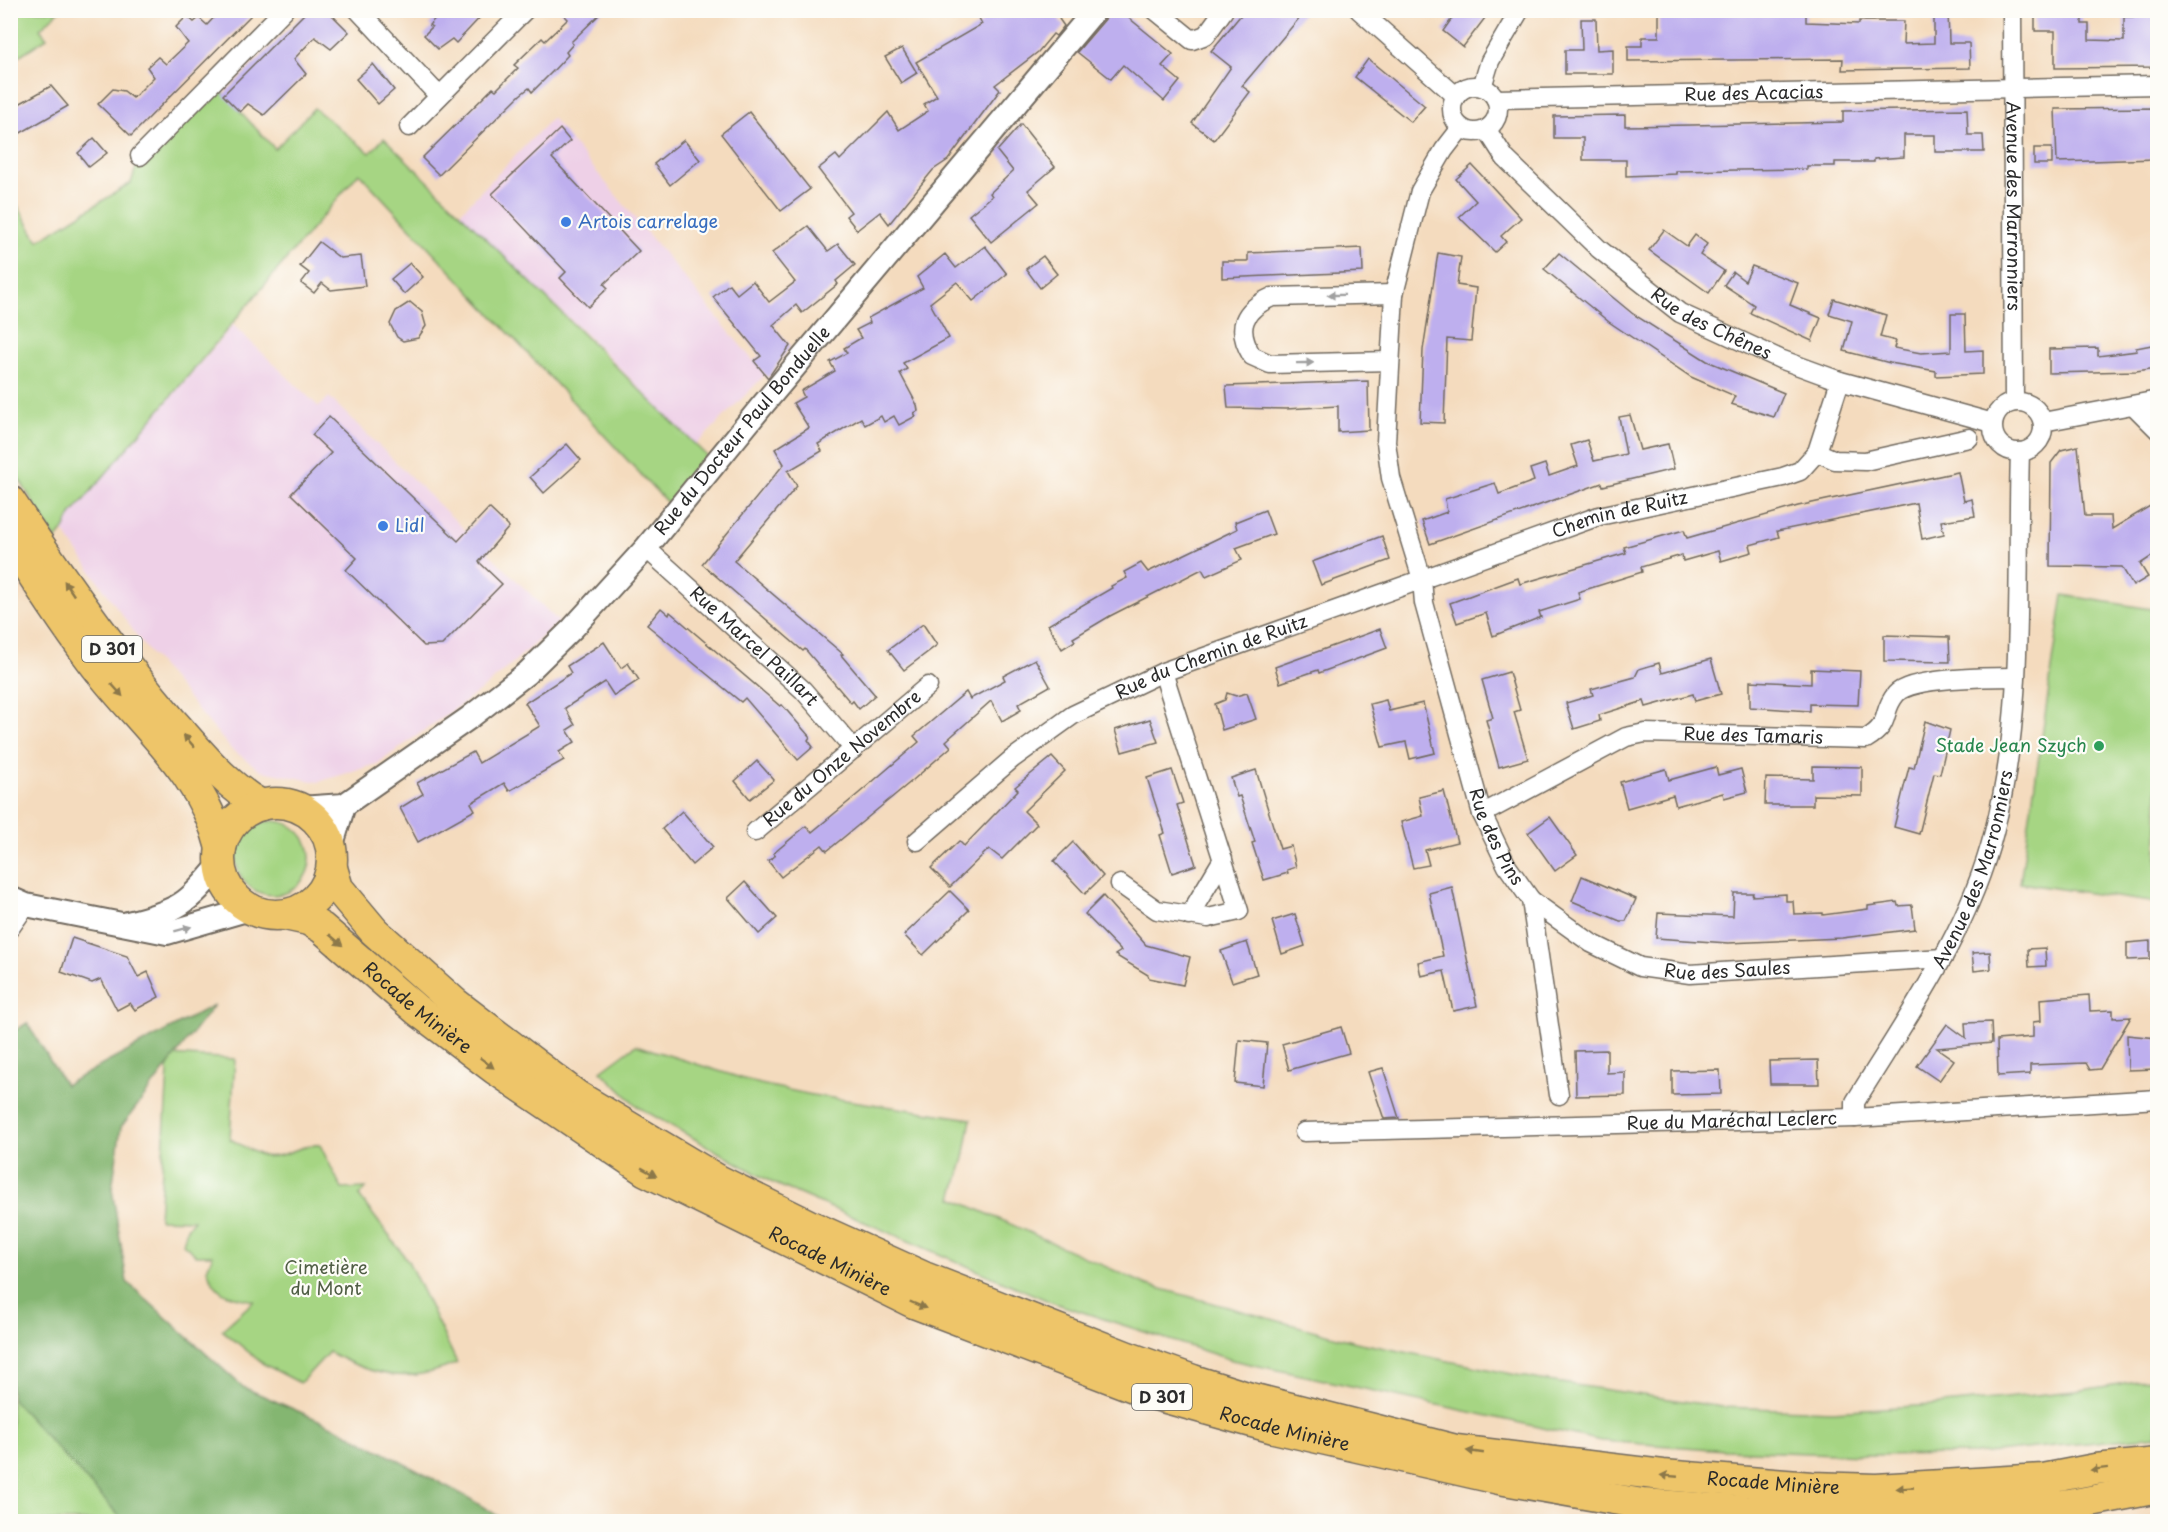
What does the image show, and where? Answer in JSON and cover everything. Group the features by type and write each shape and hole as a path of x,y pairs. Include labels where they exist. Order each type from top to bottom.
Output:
{"highway":[{"name":"D 301","path":"10,501 111,647 206,760 229,783 261,805"},
{"name":"D 301","path":"10,539 93,663 179,763 215,825 220,856"},
{"path":"280,803 300,808 320,824 332,858 322,894 302,909 285,915 267,915 250,909 232,895 226,885 220,856 226,834 234,821 246,811 261,805 280,803"},
{"name":"Rocade Minière","path":"332,858 338,888 374,931 440,989 568,1090 617,1120 718,1180 903,1268 1128,1357 1193,1380 1247,1397 1456,1450 1663,1475 1876,1490 2043,1479 2095,1469 2157,1463"},
{"name":"Rocade Minière","path":"285,915 308,920 322,928 417,1010 495,1069 646,1171 914,1303 1152,1394 1274,1428 1499,1479 1642,1504 1776,1512 1941,1513 2070,1505 2157,1488"}],"street":[{"path":"140,156 284,10"},
{"path":"358,10 439,96"},
{"path":"409,127 525,10"},
{"name":"Rue du Docteur Paul Bonduelle","path":"344,805 469,718 526,673 573,628 646,548 754,415 1095,10"},
{"path":"1155,10 1192,40 1206,35 1224,10"},
{"path":"1359,10 1456,96"},
{"path":"1482,87 1490,62 1520,10"},
{"name":"Avenue des Marronniers","path":"2012,10 2014,402"},
{"name":"Rue des Acacias","path":"1496,99 2157,85"},
{"path":"1467,87 1482,87 1496,99 1498,116 1487,130 1474,133 1461,128 1452,113 1456,96 1467,87"},
{"name":"Rue des Pins","path":"1461,128 1444,150 1420,191 1394,294 1386,442 1391,478 1422,579 1424,603 1482,814 1507,866 1531,900 1559,1095"},
{"name":"Rue des Chênes","path":"1487,130 1505,158 1599,249 1680,313 1780,359 1840,381 1994,423"},
{"path":"1390,361 1270,364 1252,356 1242,334 1245,320 1254,305 1272,297 1394,294"},
{"name":"Chemin de Ruitz","path":"1422,579 1599,516 1783,477 1800,471 1817,452 1840,381"},
{"path":"2043,422 2157,400"},
{"path":"2014,402 2031,406 2038,411 2043,422 2042,436 2038,443 2020,452 2007,450 1996,438 1994,423 2001,409 2014,402"},
{"path":"2134,406 2157,430"},
{"path":"1817,452 1835,460 1864,461 1969,438"},
{"name":"Avenue des Marronniers","path":"1855,1118 1855,1102 1943,958 1972,895 1994,833 2010,753 2015,677 2020,452"},
{"name":"Rue Marcel Paillart","path":"646,548 803,690 854,749"},
{"name":"Rue du Chemin de Ruitz","path":"917,841 1012,759 1073,715 1163,672 1422,579"},
{"path":"1120,884 1157,910 1208,918 1239,911 1163,672"},
{"name":"Rue des Tamaris","path":"1482,814 1626,737 1645,733 1866,739 1878,732 1886,721 1890,704 1897,692 1912,685 1974,678 2015,677"},
{"name":"Rue du Onze Novembre","path":"755,832 928,686"},
{"path":"300,808 344,805 332,858"},
{"path":"127,924 179,907 195,895 220,856"},
{"path":"1190,916 1224,859"},
{"name":"Rue des Saules","path":"1531,900 1591,943 1640,967 1690,974 1943,958"},
{"path":"10,928 18,901 167,933 250,909"},
{"name":"Rue du Maréchal Leclerc","path":"1304,1132 1855,1118 2157,1099"}],"shaded area":[{"path":"552,118 765,375 696,445 591,339 459,214"},
{"path":"233,325 319,407 329,397 559,622 484,688 377,764 318,782 262,771 231,749 144,646 63,531 71,515"}],"green space":[{"path":"11,10 59,11 40,29 47,38 11,61"},
{"path":"214,83 275,149 314,108 370,153 384,138 715,464 675,511 359,173 71,515 56,540 11,466 10,193 38,241 131,183 140,156"},
{"name":"Stade Jean Szych","path":"2063,595 2157,610 2157,903 2020,883"},
{"path":"273,821 287,824 299,832 307,844 310,858 307,872 299,884 287,892 273,895 259,892 247,884 239,872 236,858 239,844 247,832 259,824"},
{"path":"214,1005 121,1127 112,1189 127,1282 243,1387 339,1429 467,1497 506,1521 124,1521 11,1398 11,1033 27,1023 65,1085"},
{"path":"636,1045 760,1084 812,1095 971,1119 964,1158 952,1198 1147,1285 1356,1342 1541,1380 1723,1407 1832,1411 1933,1405 2076,1391 2157,1378 2157,1436 1975,1454 1865,1455 1725,1450 1602,1441 1232,1360 1051,1302 771,1182 638,1107 601,1071"},
{"name":"Cimetière du Mont","path":"169,1055 235,1059 230,1139 255,1153 271,1157 306,1146 320,1145 342,1189 366,1188 359,1196 408,1261 457,1363 423,1374 392,1375 361,1367 329,1352 300,1383 262,1363 222,1330 254,1301 231,1296 219,1290 207,1269 213,1255 196,1255 183,1244 187,1228 194,1220 159,1219"},
{"path":"11,1398 124,1521 11,1521"}],"building":[{"path":"221,10 256,10 131,136 98,104 113,89 124,91 133,98 154,77 147,67 158,57 166,64 188,43 176,27 187,16 194,22 199,18 207,25"},
{"path":"308,10 327,10 349,32 331,49 315,37 294,59 306,74 264,115 248,104 240,112 223,95"},
{"path":"443,10 487,10 456,43 452,39 438,49 424,35 432,27 429,25"},
{"path":"559,10 604,10 571,42 573,44 566,52 568,55 532,92 529,88 520,95 439,175 422,158 493,88 496,90 518,68 514,65 542,38 545,41 568,19"},
{"path":"990,10 1067,10 1059,19 1064,26 1056,36 1053,34 1038,52 995,85 1000,90 948,160 933,170 889,224 880,212 857,230 846,216 851,212 818,169 836,155 840,160 888,112 899,130 928,111 924,104 937,96 916,62 982,24 979,18"},
{"path":"1113,10 1119,10 1173,54 1162,66 1180,81 1164,101 1123,65 1111,79 1077,52"},
{"path":"1245,10 1306,10 1242,86 1250,92 1214,140 1192,123 1231,67 1211,51"},
{"path":"1458,10 1491,10 1463,47 1443,31"},
{"path":"1659,10 1741,10 1741,14 1806,11 1806,22 1859,24 1859,21 1904,21 1903,44 1934,43 1934,10 1948,10 1949,43 1969,43 1970,68 1842,70 1843,59 1628,61 1628,46 1642,46 1642,37 1659,37"},
{"path":"2035,15 2082,15 2082,24 2089,24 2089,40 2124,41 2124,17 2157,16 2157,67 2055,68 2055,31 2035,31"},
{"path":"1581,19 1596,19 1597,50 1613,49 1613,74 1565,74 1565,50 1582,50"},
{"path":"902,48 917,73 901,83 885,57"},
{"path":"1368,59 1425,106 1411,122 1355,77"},
{"path":"373,64 394,90 378,104 356,79"},
{"path":"51,86 68,106 10,139 10,109"},
{"path":"2157,108 2157,159 2057,162 2055,109"},
{"path":"1967,109 1968,135 1983,135 1984,152 1935,152 1935,135 1904,135 1904,157 1874,159 1874,162 1835,162 1835,166 1807,166 1807,169 1676,171 1676,174 1626,176 1626,160 1583,160 1583,138 1554,138 1554,116 1625,115 1625,126 1692,125 1843,122 1843,111"},
{"path":"749,112 810,189 781,211 721,134"},
{"path":"1021,124 1055,167 1028,190 1039,203 991,242 969,215 992,196 990,193 1013,171 997,151"},
{"name":"Artois carrelage","path":"560,129 570,141 552,158 639,251 604,284 608,288 588,307 560,278 566,272 492,194"},
{"path":"94,138 107,153 89,167 78,153"},
{"path":"684,140 700,160 670,185 654,164"},
{"path":"2034,148 2052,148 2052,164 2034,164"},
{"path":"1472,165 1521,218 1501,236 1506,242 1495,252 1459,217 1476,201 1456,179"},
{"path":"808,226 828,251 838,244 855,265 836,281 838,284 802,313 796,305 773,325 790,346 768,378 754,361 761,356 713,297 729,284 737,294 753,281 769,302 795,282 772,253"},
{"path":"1664,230 1687,246 1695,235 1707,244 1700,255 1724,271 1709,293 1649,250"},
{"path":"319,242 340,258 361,256 365,286 331,290 322,283 314,293 301,283 309,273 300,266"},
{"path":"985,246 1007,274 973,301 957,282 930,303 949,338 903,363 907,369 900,373 917,405 918,411 914,413 916,416 899,425 894,416 884,422 881,416 865,425 861,418 818,444 822,451 788,471 797,486 734,561 843,654 841,655 875,695 859,709 853,701 851,703 805,649 803,651 702,564 784,464 775,449 809,428 793,403 804,397 801,391 835,371 830,362 847,353 844,348 861,338 856,330 870,323 868,318 923,288 917,277 945,254 956,268"},
{"path":"1362,248 1363,272 1222,278 1222,261 1248,261 1248,253"},
{"path":"1438,253 1461,257 1457,285 1476,288 1471,341 1447,339 1444,423 1420,422 1423,350"},
{"path":"1559,253 1633,314 1707,361 1784,393 1774,417 1731,404 1735,396 1691,377 1609,322 1544,269"},
{"path":"1043,256 1057,274 1040,288 1026,269"},
{"path":"410,263 423,277 404,294 391,279"},
{"path":"1752,266 1798,283 1790,305 1821,318 1812,341 1750,313 1754,305 1724,285 1733,272 1745,281"},
{"path":"1834,299 1886,315 1880,337 1896,341 1894,348 1921,353 1951,351 1951,314 1965,314 1966,351 1983,350 1983,374 1936,376 1936,371 1890,363 1844,351 1852,321 1829,314"},
{"path":"410,302 422,312 426,326 418,338 403,341 397,337 390,324 396,311"},
{"path":"2157,344 2157,368 2136,371 2049,373 2049,349 2098,348 2098,356 2137,351 2136,348"},
{"path":"1368,381 1369,430 1338,432 1338,406 1286,409 1228,408 1226,386"},
{"path":"1630,415 1640,450 1668,444 1674,469 1603,486 1602,483 1430,544 1422,521 1447,512 1445,499 1495,483 1499,494 1534,481 1530,469 1545,464 1549,476 1578,466 1571,445 1587,440 1594,461 1626,454 1619,417"},
{"name":"Lidl","path":"329,417 458,541 489,508 509,527 479,562 502,584 442,645 424,646 346,570 357,558 291,494 331,453 312,435"},
{"path":"567,444 581,460 544,493 530,477"},
{"path":"2078,446 2085,516 2111,516 2112,529 2150,506 2157,519 2157,553 2140,564 2148,577 2133,586 2122,567 2050,566 2051,463 2061,450"},
{"path":"1958,472 1964,501 1972,499 1975,516 1941,521 1944,534 1922,539 1916,503 1777,531 1779,537 1750,545 1752,552 1721,561 1718,551 1683,561 1682,555 1641,567 1642,572 1578,592 1580,599 1539,612 1541,617 1493,636 1486,613 1457,623 1450,603 1518,578 1520,584 1626,553 1624,547 1684,530 1687,538 1798,506"},
{"path":"1265,510 1274,534 1236,548 1242,560 1206,576 1202,569 1110,616 1073,638 1075,641 1062,649 1048,625 1127,578 1124,572 1141,563 1148,572 1237,529 1235,522"},
{"path":"1382,536 1390,560 1321,585 1312,562"},
{"path":"661,608 669,615 670,612 780,706 782,705 810,737 808,740 813,747 798,760 745,698 741,702 647,625"},
{"path":"923,624 937,645 904,670 888,650"},
{"path":"1380,629 1387,648 1319,673 1318,670 1280,683 1275,667"},
{"path":"1884,635 1949,637 1950,662 1884,661"},
{"path":"604,642 621,668 628,663 639,680 614,696 605,682 565,708 575,725 567,730 575,742 559,752 564,760 509,791 504,783 471,803 475,810 418,842 400,808 423,794 417,783 473,752 479,763 540,726 525,703 571,673 567,666"},
{"path":"1035,659 1050,686 1018,704 1021,710 1002,721 991,701 946,741 951,747 827,851 822,845 781,877 768,861 775,856 774,853 806,826 812,832 919,742 914,736 966,692 970,699 1005,680 1003,676"},
{"path":"1711,659 1721,694 1695,701 1693,694 1646,707 1644,701 1599,715 1600,721 1574,729 1566,703 1593,695 1591,689 1635,677 1639,669 1659,663 1662,673"},
{"path":"1811,669 1860,671 1858,705 1810,704 1810,711 1750,707 1750,681 1811,684"},
{"path":"1509,672 1520,710 1514,712 1528,759 1499,767 1486,720 1493,718 1482,680"},
{"path":"1227,693 1236,696 1247,693 1256,719 1222,730 1215,704 1225,700"},
{"path":"1386,700 1389,711 1423,703 1435,753 1410,759 1406,742 1382,747 1370,704"},
{"path":"1150,719 1158,742 1122,752 1115,730"},
{"path":"1925,721 1950,730 1940,774 1934,773 1919,834 1894,827 1909,767 1914,768"},
{"path":"1052,757 1065,771 1024,811 1037,824 1002,859 989,849 950,887 931,868 959,841 964,846 1018,790 1015,787"},
{"path":"757,761 774,780 750,799 735,781"},
{"path":"1813,766 1862,767 1862,796 1813,795 1813,805 1765,805 1766,778 1813,779"},
{"path":"1716,767 1718,775 1741,769 1747,792 1724,798 1723,793 1676,806 1673,795 1627,808 1620,782 1666,769 1669,780"},
{"path":"1172,770 1183,803 1177,805 1196,865 1172,873 1160,835 1165,833 1147,778"},
{"path":"1256,770 1280,849 1291,846 1296,867 1287,870 1288,873 1264,880 1252,843 1255,842 1240,796 1237,797 1231,778"},
{"path":"1444,791 1457,842 1425,850 1429,865 1413,868 1401,822 1423,816 1419,797"},
{"path":"682,811 713,847 692,865 662,829"},
{"path":"1550,817 1577,855 1555,871 1528,833"},
{"path":"1073,842 1103,876 1085,894 1054,861"},
{"path":"1582,876 1636,899 1626,921 1620,921 1572,901"},
{"path":"745,882 777,918 759,934 728,898"},
{"path":"1452,887 1477,1006 1453,1011 1444,971 1421,976 1418,962 1443,956 1429,893"},
{"path":"950,891 969,910 923,955 904,935"},
{"path":"1734,893 1753,893 1752,896 1786,894 1786,901 1793,901 1794,914 1823,913 1823,915 1868,909 1868,906 1897,902 1898,906 1912,905 1915,929 1842,938 1728,943 1656,938 1658,913 1733,916"},
{"path":"1103,896 1146,945 1190,957 1183,985 1149,978 1148,975 1115,955 1121,951 1085,914"},
{"path":"1295,914 1305,946 1282,954 1272,921"},
{"path":"72,938 127,956 138,977 148,972 159,997 135,1010 130,1003 117,1010 101,979 92,983 61,972"},
{"path":"2150,941 2150,959 2127,960 2127,943"},
{"path":"1247,942 1257,974 1232,982 1221,951"},
{"path":"2045,948 2046,966 2029,967 2028,949"},
{"path":"1990,952 1991,969 1974,971 1972,953"},
{"path":"2089,995 2090,1011 2113,1010 2113,1018 2131,1017 2100,1069 2090,1070 2086,1063 2030,1065 2030,1074 1998,1076 1997,1040 2033,1037 2033,1022 2041,1021 2040,999"},
{"path":"1991,1022 1992,1043 1937,1048 1954,1060 1939,1081 1917,1066 1947,1024 1966,1038 1965,1023"},
{"path":"1341,1027 1349,1053 1289,1070 1282,1044"},
{"path":"2127,1035 2157,1038 2157,1069 2128,1070"},
{"path":"1239,1040 1267,1043 1263,1086 1235,1083"},
{"path":"1607,1050 1607,1073 1625,1072 1625,1095 1576,1096 1575,1051"},
{"path":"1818,1060 1819,1084 1770,1084 1769,1061"},
{"path":"1383,1068 1399,1118 1384,1119 1368,1072"},
{"path":"1720,1070 1721,1094 1672,1095 1672,1071"}],"place":[{"name":"Artois carrelage","path":"566,222"},
{"name":"Lidl","path":"383,526"},
{"name":"Stade Jean Szych","path":"2099,746"}]}
